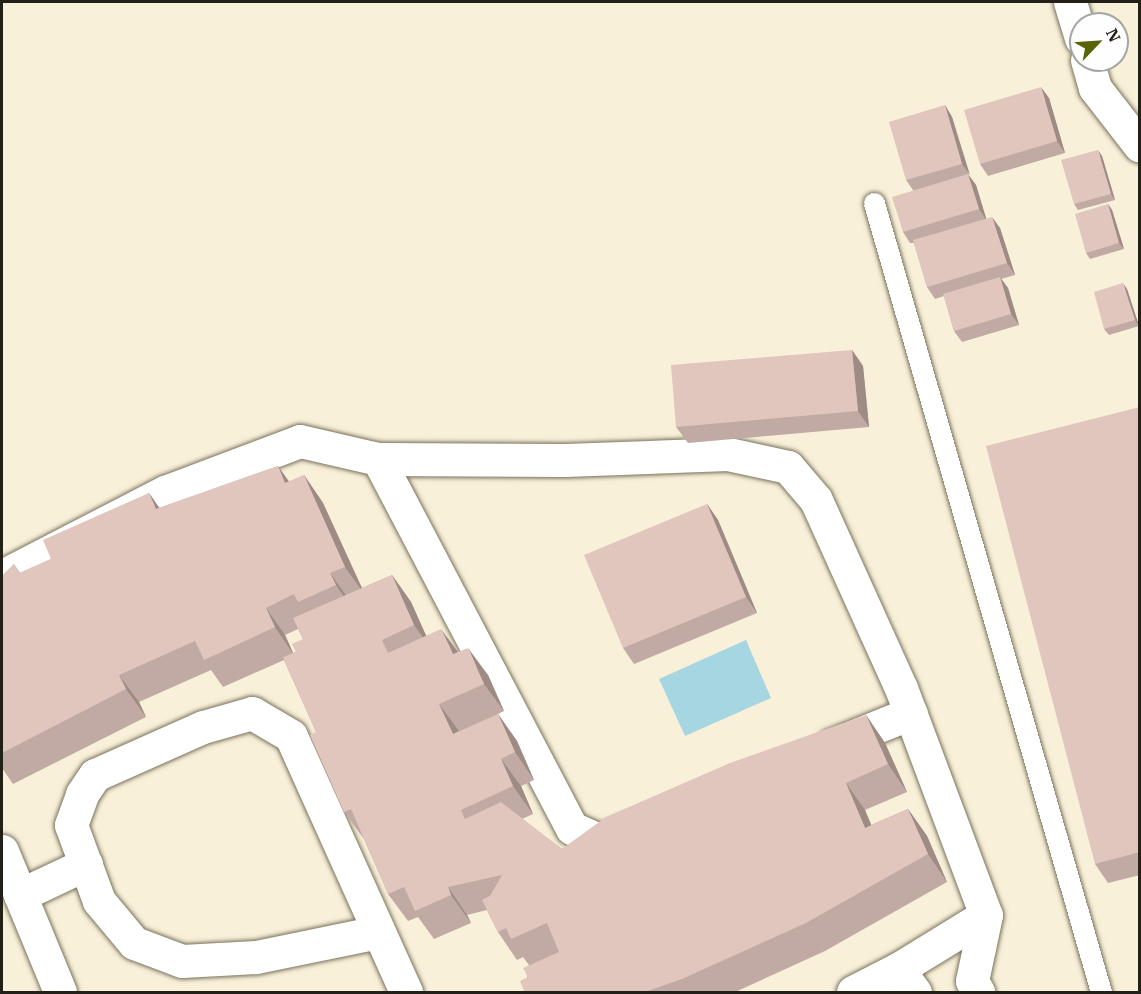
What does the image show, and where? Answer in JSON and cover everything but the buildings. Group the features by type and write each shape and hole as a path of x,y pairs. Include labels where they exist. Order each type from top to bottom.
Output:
{"street":[{"path":"1090,72 1095,88 1140,146"},
{"path":"2,576 165,492 300,441 378,459 565,460 728,454 788,467 816,501 910,713 986,915 972,981 978,993"},
{"path":"378,459 572,828 602,842 657,818"},
{"path":"378,932 256,957 182,961 134,943 99,901 71,825 82,794 95,775 203,727 252,713 291,736 406,993"},
{"path":"800,759 910,713"},
{"path":"2,851 60,993"},
{"path":"20,895 86,864"},
{"path":"853,993 906,981 986,915"}],"lane":[{"path":"874,203 1101,993"}],"water":[{"path":"746,640 771,698 685,736 659,679"}]}
